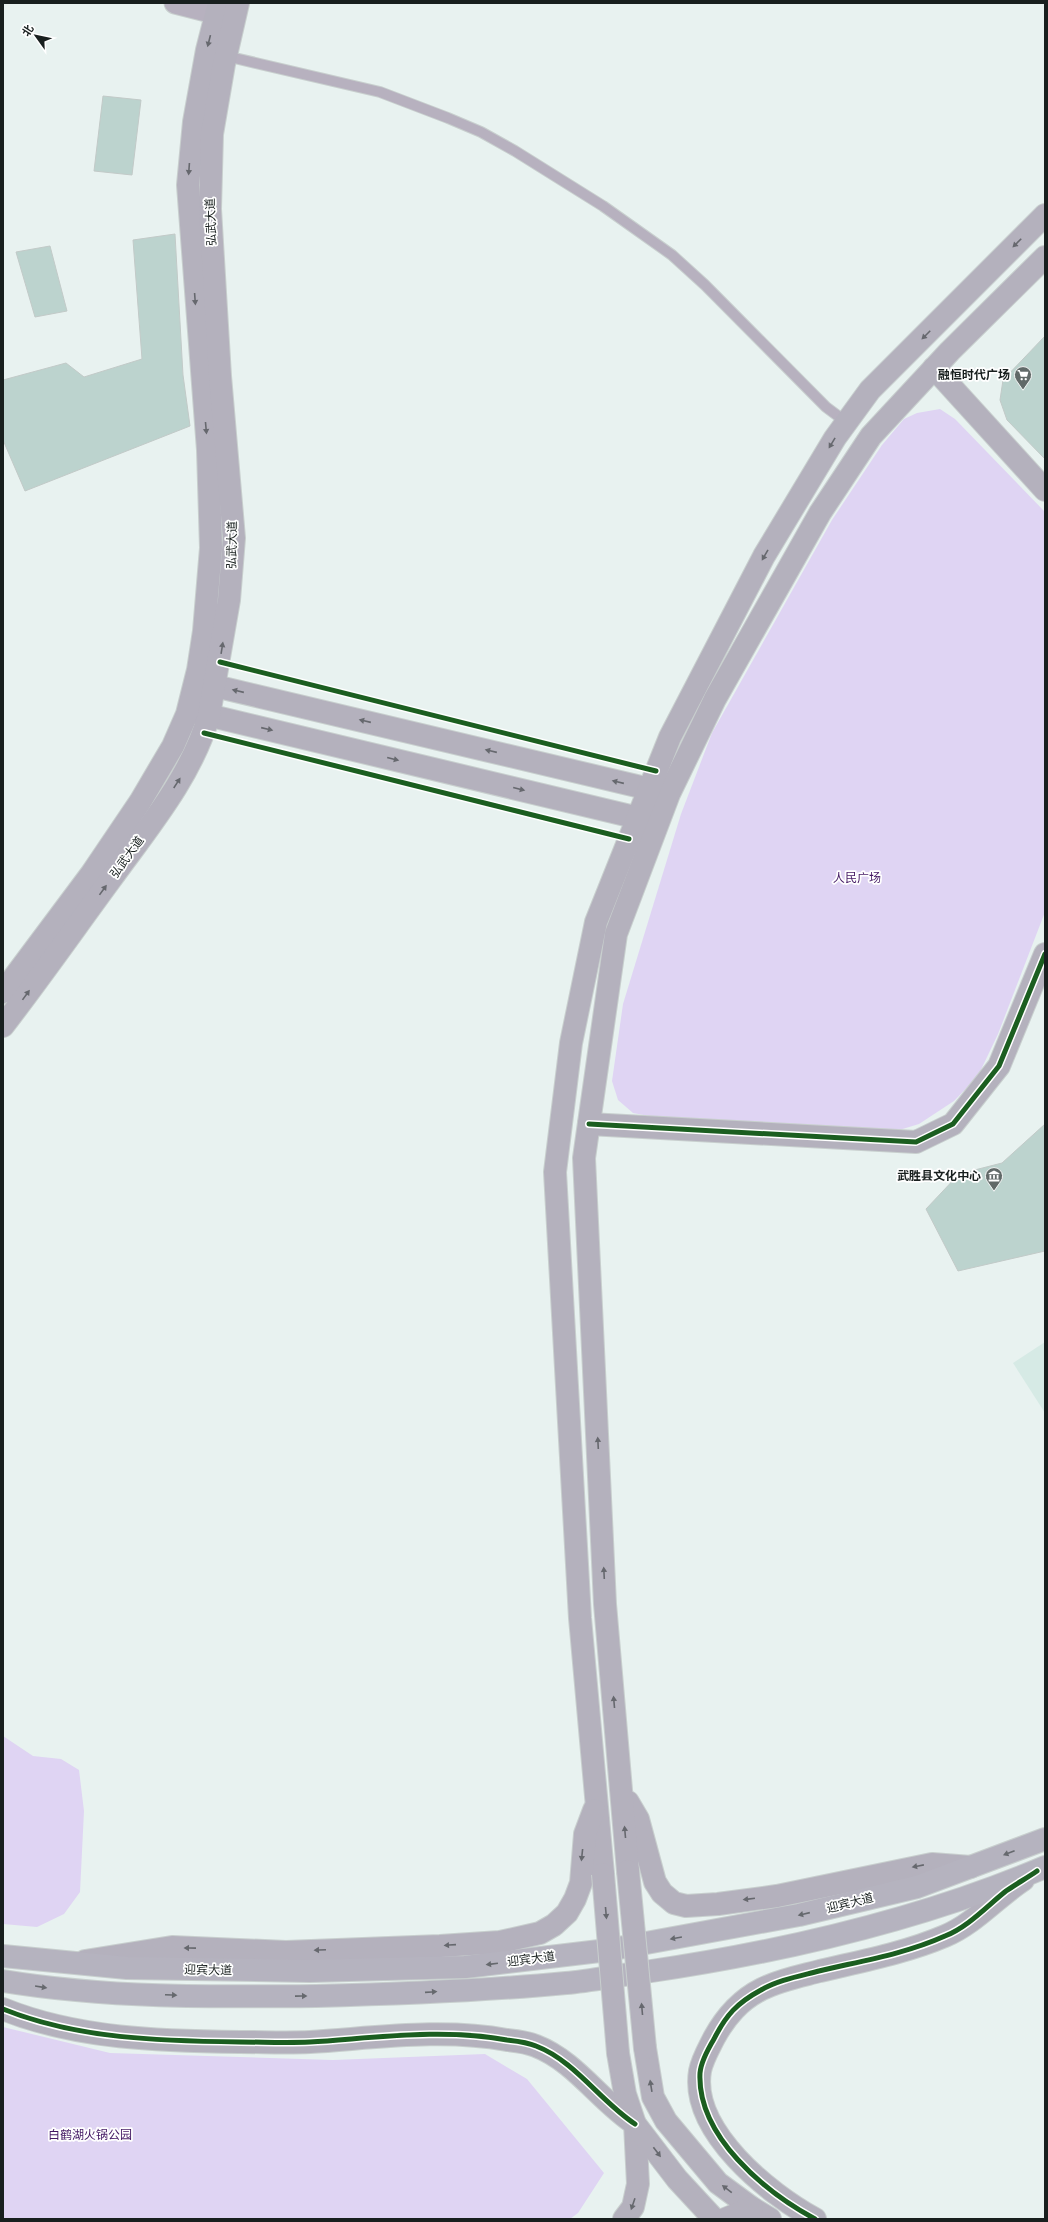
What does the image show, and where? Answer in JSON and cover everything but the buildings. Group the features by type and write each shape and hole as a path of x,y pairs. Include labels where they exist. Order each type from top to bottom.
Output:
{"main road":[{"name":"弘武大道","path":"3,992 92,873 140,802 173,746 188,710 205,683 229,600 234,538 220,376 210,209 212,134 226,56 227,10"},
{"name":"弘武大道","path":"3,1026 151,823 180,778 204,734 209,715 205,683 204,631 211,548 208,450 188,185 194,122 207,50 227,10"},
{"path":"624,2219 633,2207 638,2184 635,2124 625,2094 618,2053 580,1618 555,1172 571,1043 596,922 670,737 764,556 846,422 870,390 1045,215"},
{"path":"770,2219 752,2208 718,2183 666,2121 653,2097 645,2048 628,1871 604,1572 584,1158 616,934 659,824 669,794 715,698 820,513 871,436 934,368 1045,257"},
{"path":"934,368 1045,490"},
{"path":"205,683 669,794"},
{"path":"188,710 659,824"},
{"path":"589,1124 916,1142 953,1124 999,1066 1045,954"},
{"path":"621,1790 638,1819 655,1882 662,1893 674,1903 686,1906 718,1904 777,1896 932,1864 971,1867"},
{"path":"71,1963 172,1947 286,1952 500,1942 540,1933 554,1925 567,1913 575,1899 581,1883 585,1834 597,1805"},
{"name":"迎宾大道","path":"3,1956 127,1968 310,1972 465,1967 608,1950 799,1916 917,1887 1045,1839"},
{"path":"815,2219 802,2212 748,2171 716,2131 706,2114 701,2093 700,2072 707,2052 720,2028 736,2006 762,1989 794,1978 914,1948 947,1936 1041,1869"},
{"name":"迎宾大道","path":"3,1981 47,1988 221,1997 403,1994 568,1983 713,1962 870,1928 1002,1884 1041,1869"},
{"path":"3,2009 26,2018 147,2040 309,2042 363,2036 434,2034 490,2037 535,2045 549,2052 561,2061 620,2114 635,2124 677,2179 714,2219"},
{"path":"725,2219 752,2208"}],"street":[{"path":"175,3 227,10"}],"lane":[{"path":"226,56 380,92 481,132 515,151 603,206 672,255 705,285 826,407 846,422"}],"shaded area":[{"path":"1045,1342 1045,1413 1013,1363"}],"green space":[{"name":"人民广场","path":"940,409 955,419 1045,512 1045,912 998,1034 978,1076 954,1101 919,1124 896,1131 660,1118 633,1113 618,1100 612,1081 623,1004 681,814 712,733 832,520 882,445 904,419 917,413"},
{"path":"3,1736 33,1756 61,1759 79,1770 84,1811 80,1892 64,1914 37,1927 3,1924"},
{"name":"白鹤湖火锅公园","path":"3,2027 110,2053 333,2060 485,2054 527,2079 604,2173 578,2213 570,2219 3,2219"}],"cycle path":[{"path":"220,662 656,771"},
{"path":"204,733 629,839"},
{"path":"589,1124 916,1142 953,1124 999,1066 1045,954"},
{"path":"815,2219 796,2208 756,2178 738,2160 722,2140 710,2119 702,2096 700,2073 709,2047 723,2023 733,2010 745,2000 761,1990 775,1984 804,1975 914,1948 953,1932 969,1922 1006,1891 1037,1871"},
{"path":"3,2009 60,2027 120,2036 180,2041 301,2042 433,2034 483,2036 522,2042 536,2046 563,2061 622,2115 635,2124"}],"place":[{"name":"融恒时代广场","path":"1023,390"},
{"name":"武胜县文化中心","path":"994,1191"}]}
